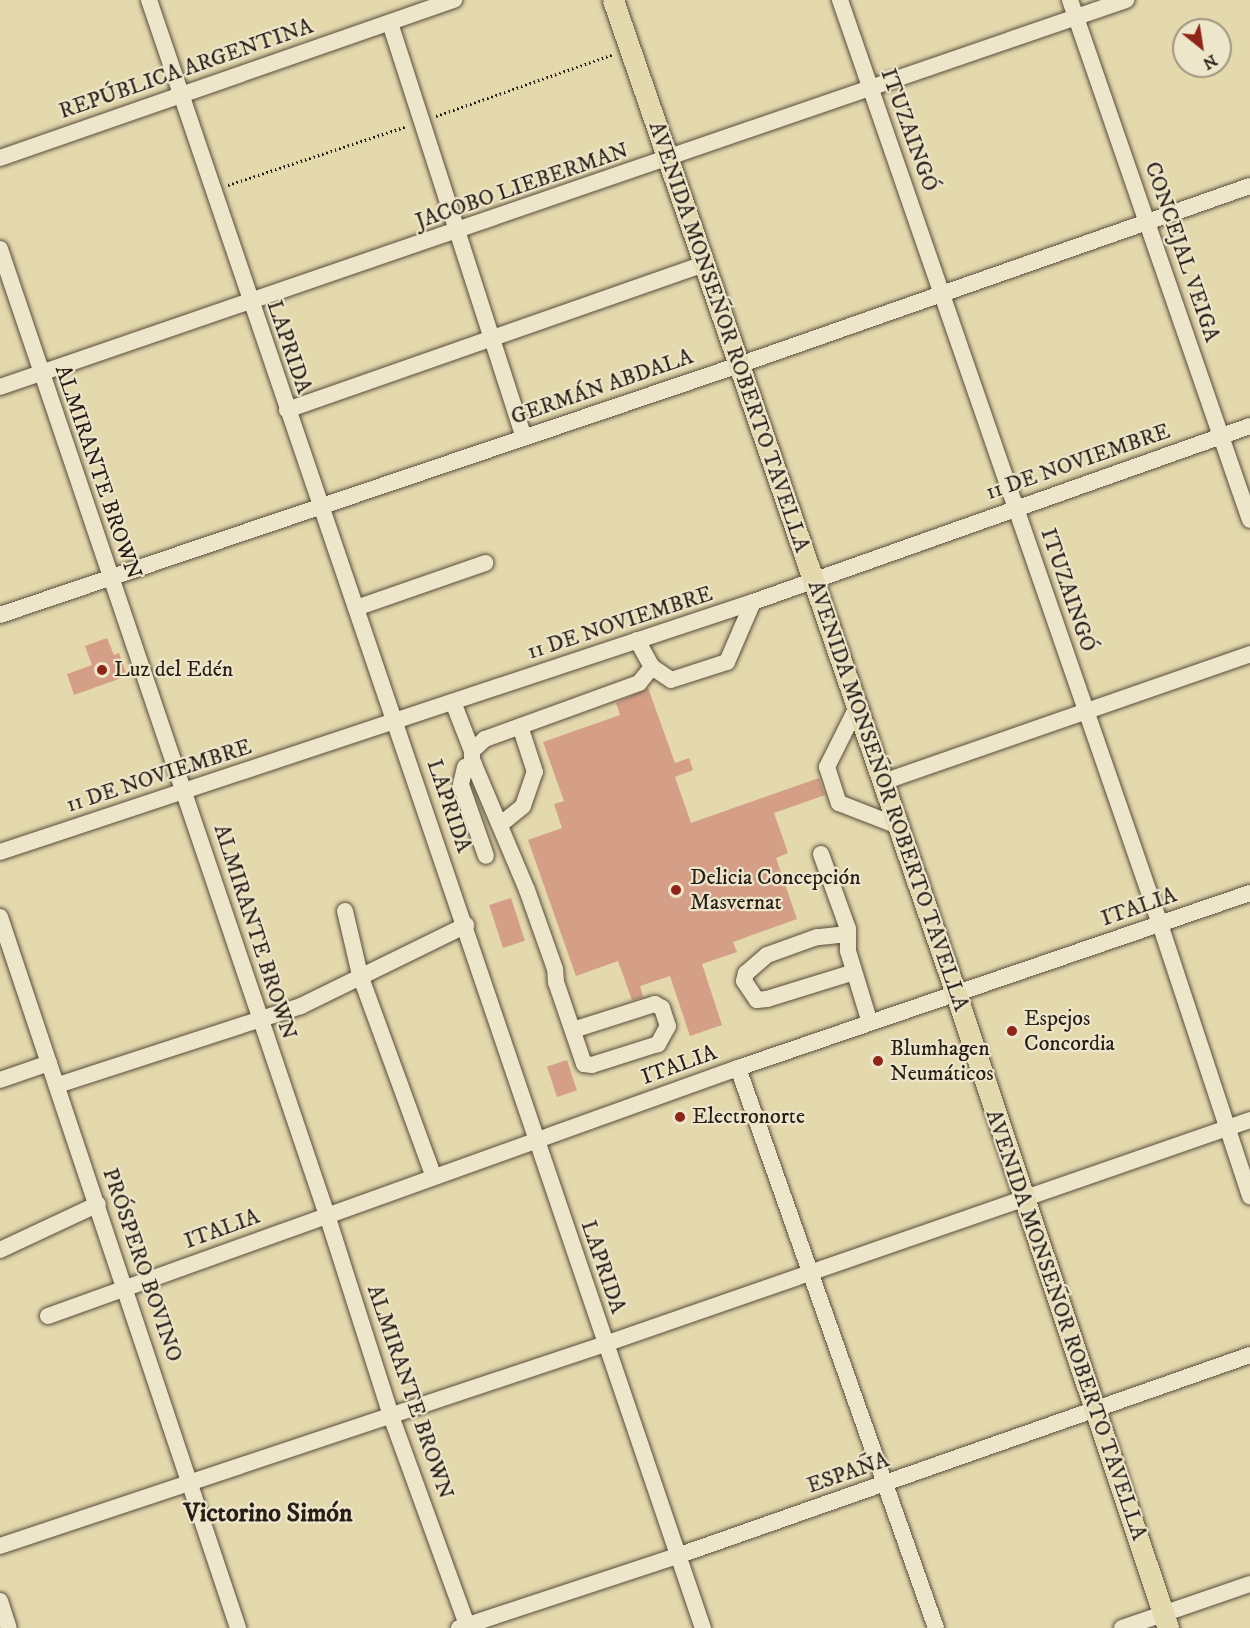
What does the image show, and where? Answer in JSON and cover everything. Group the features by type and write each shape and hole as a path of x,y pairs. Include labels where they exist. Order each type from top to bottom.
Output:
{"main road":[{"name":"AVENIDA MONSEÑOR ROBERTO TAVELLA","path":"613,0 956,994 1166,1621"}],"street":[{"name":"LAPRIDA","path":"149,0 287,410 466,925 536,1141 703,1628"},
{"name":"REPÚBLICA ARGENTINA","path":"0,158 454,0"},
{"name":"ITUZAINGÓ","path":"840,0 1160,924 1250,1196"},
{"name":"CONCEJAL VEIGA","path":"1070,0 1250,520"},
{"name":"JACOBO LIEBERMAN","path":"0,387 667,160 869,86 1125,0"},
{"path":"390,23 524,437"},
{"name":"GERMÁN ABDALA","path":"0,615 740,365 942,291 1250,186"},
{"name":"ALMIRANTE BROWN","path":"0,249 40,374 327,1215 391,1416 465,1627"},
{"path":"287,410 705,264"},
{"name":"11 DE NOVIEMBRE","path":"0,852 753,602 1250,426"},
{"path":"356,608 485,563"},
{"path":"637,640 652,668 671,680 727,662 753,602"},
{"path":"883,782 1250,654"},
{"path":"486,856 461,785 465,767 485,739 639,683 652,668"},
{"path":"453,702 555,969 573,1030 584,1064 592,1065 658,1044 668,1026 662,1008 655,1004 573,1030"},
{"path":"857,707 827,767 839,803 898,826"},
{"path":"501,824 523,806 535,772 520,726"},
{"path":"821,854 848,934 848,951 870,1023"},
{"name":"ITALIA","path":"48,1316 738,1068 1250,894"},
{"path":"345,911 360,975 434,1178"},
{"name":"PRÓSPERO BOVINO","path":"0,917 127,1287 238,1628"},
{"path":"58,1085 301,1006 360,975 466,925"},
{"path":"848,934 817,937 767,955 746,973 744,981 757,1000 767,999 854,972"},
{"path":"0,1080 49,1063"},
{"path":"738,1068 936,1628"},
{"path":"3,1545 605,1344 1250,1120"},
{"path":"0,1250 98,1204"},
{"name":"ESPAÑA","path":"465,1627 885,1484 1250,1355"},
{"path":"1122,1628 1166,1621 1250,1584"},
{"path":"0,1601 9,1628"}],"building":[{"name":"Luz del Edén","path":"107,638 114,655 119,653 127,676 74,695 67,674 92,665 85,646"},
{"path":"648,688 675,763 689,758 693,770 675,777 691,823 819,778 825,795 774,813 788,853 776,858 797,919 733,942 737,952 702,964 722,1025 690,1036 670,976 640,986 643,997 632,1000 618,961 576,976 528,840 562,828 554,804 564,801 543,742 620,715 616,703"},
{"path":"511,898 525,941 503,948 489,905"},
{"path":"567,1060 577,1090 557,1097 547,1066"}],"place":[{"name":"Luz del Edén","path":"102,670"},
{"name":"Delicia Concepción Masvernat","path":"676,890"},
{"name":"Espejos Concordia","path":"1012,1031"},
{"name":"Blumhagen Neumáticos","path":"878,1061"},
{"name":"Electronorte","path":"680,1117"}],"district":[{"name":"Victorino Simón","path":"268,1514"}]}
